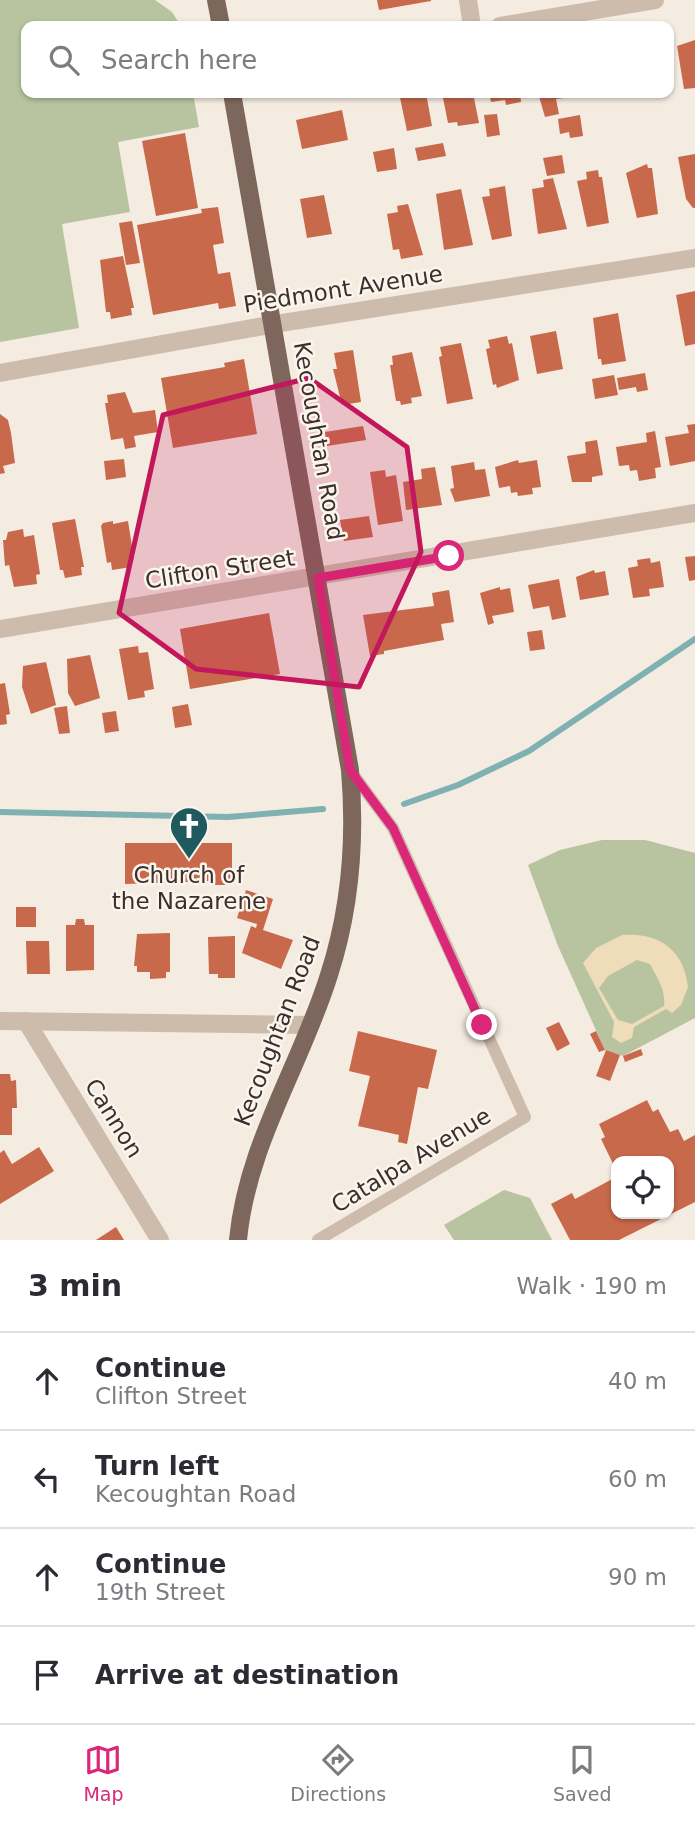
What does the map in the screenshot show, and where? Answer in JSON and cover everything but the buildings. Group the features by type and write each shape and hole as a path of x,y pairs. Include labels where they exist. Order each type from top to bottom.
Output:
{"main road":[{"path":"216,0 220,21"},
{"name":"Kecoughtan Road","path":"234,98 318,578 350,770 355,823 352,878 342,931 310,1025 253,1162 243,1200 238,1240"}],"street":[{"path":"468,0 471,21"},
{"path":"530,21 655,0"},
{"name":"Piedmont Avenue","path":"0,373 275,324 695,258"},
{"name":"Clifton Street","path":"0,629 695,513"},
{"path":"0,1021 310,1025"},
{"name":"Cannon","path":"26,1021 160,1240"}],"lane":[{"name":"Catalpa Avenue","path":"318,1240 524,1117 393,828 350,770"}],"highlighted area":[{"path":"309,378 407,447 421,552 359,687 196,669 119,613 163,415"}],"green space":[{"path":"0,0 155,0 172,12 178,21 21,21 21,98 194,98 199,127 118,142 130,212 62,224 79,328 0,342"},
{"path":"602,840 645,840 695,853 695,1018 623,1056 605,1050 558,946 528,865 560,850"},
{"path":"504,1190 530,1198 552,1240 454,1240 444,1225"}],"sand":[{"path":"622,935 647,937 667,946 681,962 685,974 688,987 681,1005 672,1013 666,1009 634,1027 632,1038 621,1043 612,1037 614,1022 583,963 596,948","holes":["637,960 650,964 662,989 664,1006 632,1024 618,1020 599,988 608,976"]}],"waterway":[{"path":"404,804 458,785 529,751 695,639"},
{"path":"0,812 228,817 323,809"}],"place":[{"name":"Church of the Nazarene","path":"189,860"}],"route":[{"path":"449,556 318,578 350,770 393,828 482,1025"}]}
